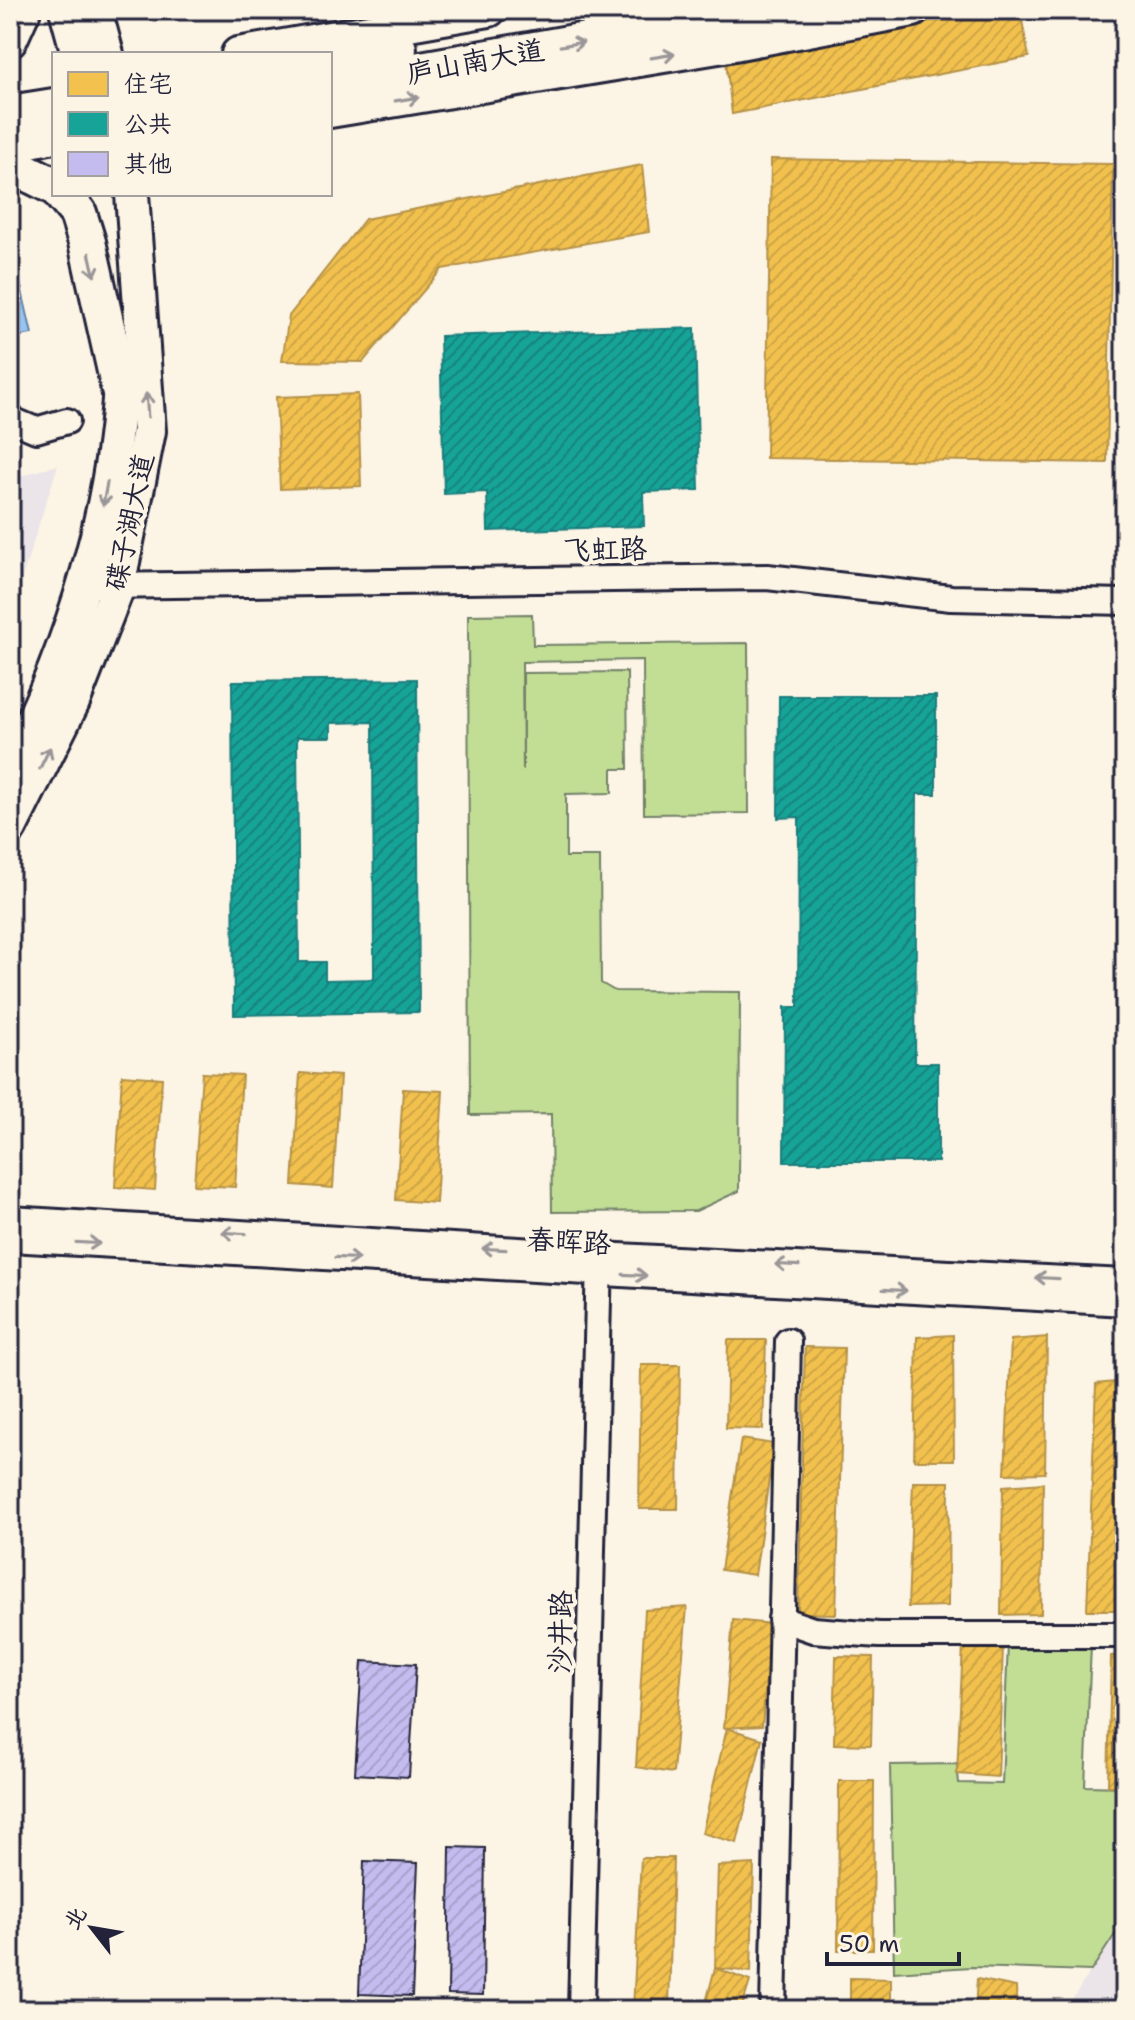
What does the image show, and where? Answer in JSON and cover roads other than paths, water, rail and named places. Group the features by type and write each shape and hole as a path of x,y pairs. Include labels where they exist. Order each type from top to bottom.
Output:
{"highway":[{"name":"庐山南大道","path":"332,61 624,10"},
{"name":"庐山南大道","path":"332,86 762,10"},
{"path":"10,114 52,107"},
{"path":"10,143 52,134"},
{"path":"10,169 26,172 52,185"},
{"path":"64,196 78,213 87,242 120,389"}],"main road":[{"path":"10,41 24,10"},
{"path":"66,10 77,52"},
{"path":"95,10 106,52"},
{"path":"249,52 489,10"},
{"path":"332,111 718,47 913,10"},
{"name":"碟子湖大道","path":"10,767 37,715 84,585 105,500 120,389 124,297 114,196"},
{"name":"碟子湖大道","path":"10,828 73,702 118,587 149,431 132,196"}],"street":[{"path":"10,419 36,430 67,421"},
{"name":"飞虹路","path":"84,585 767,577 951,598 1125,602"},
{"name":"春晖路","path":"10,1219 1125,1303"},
{"name":"春晖路","path":"10,1239 1125,1282"},
{"name":"沙井路","path":"581,2010 599,1264"},
{"path":"773,2010 788,1341"},
{"path":"781,1619 813,1630 879,1635 1125,1635"}],"water":[{"path":"10,239 32,334 10,338"}]}
